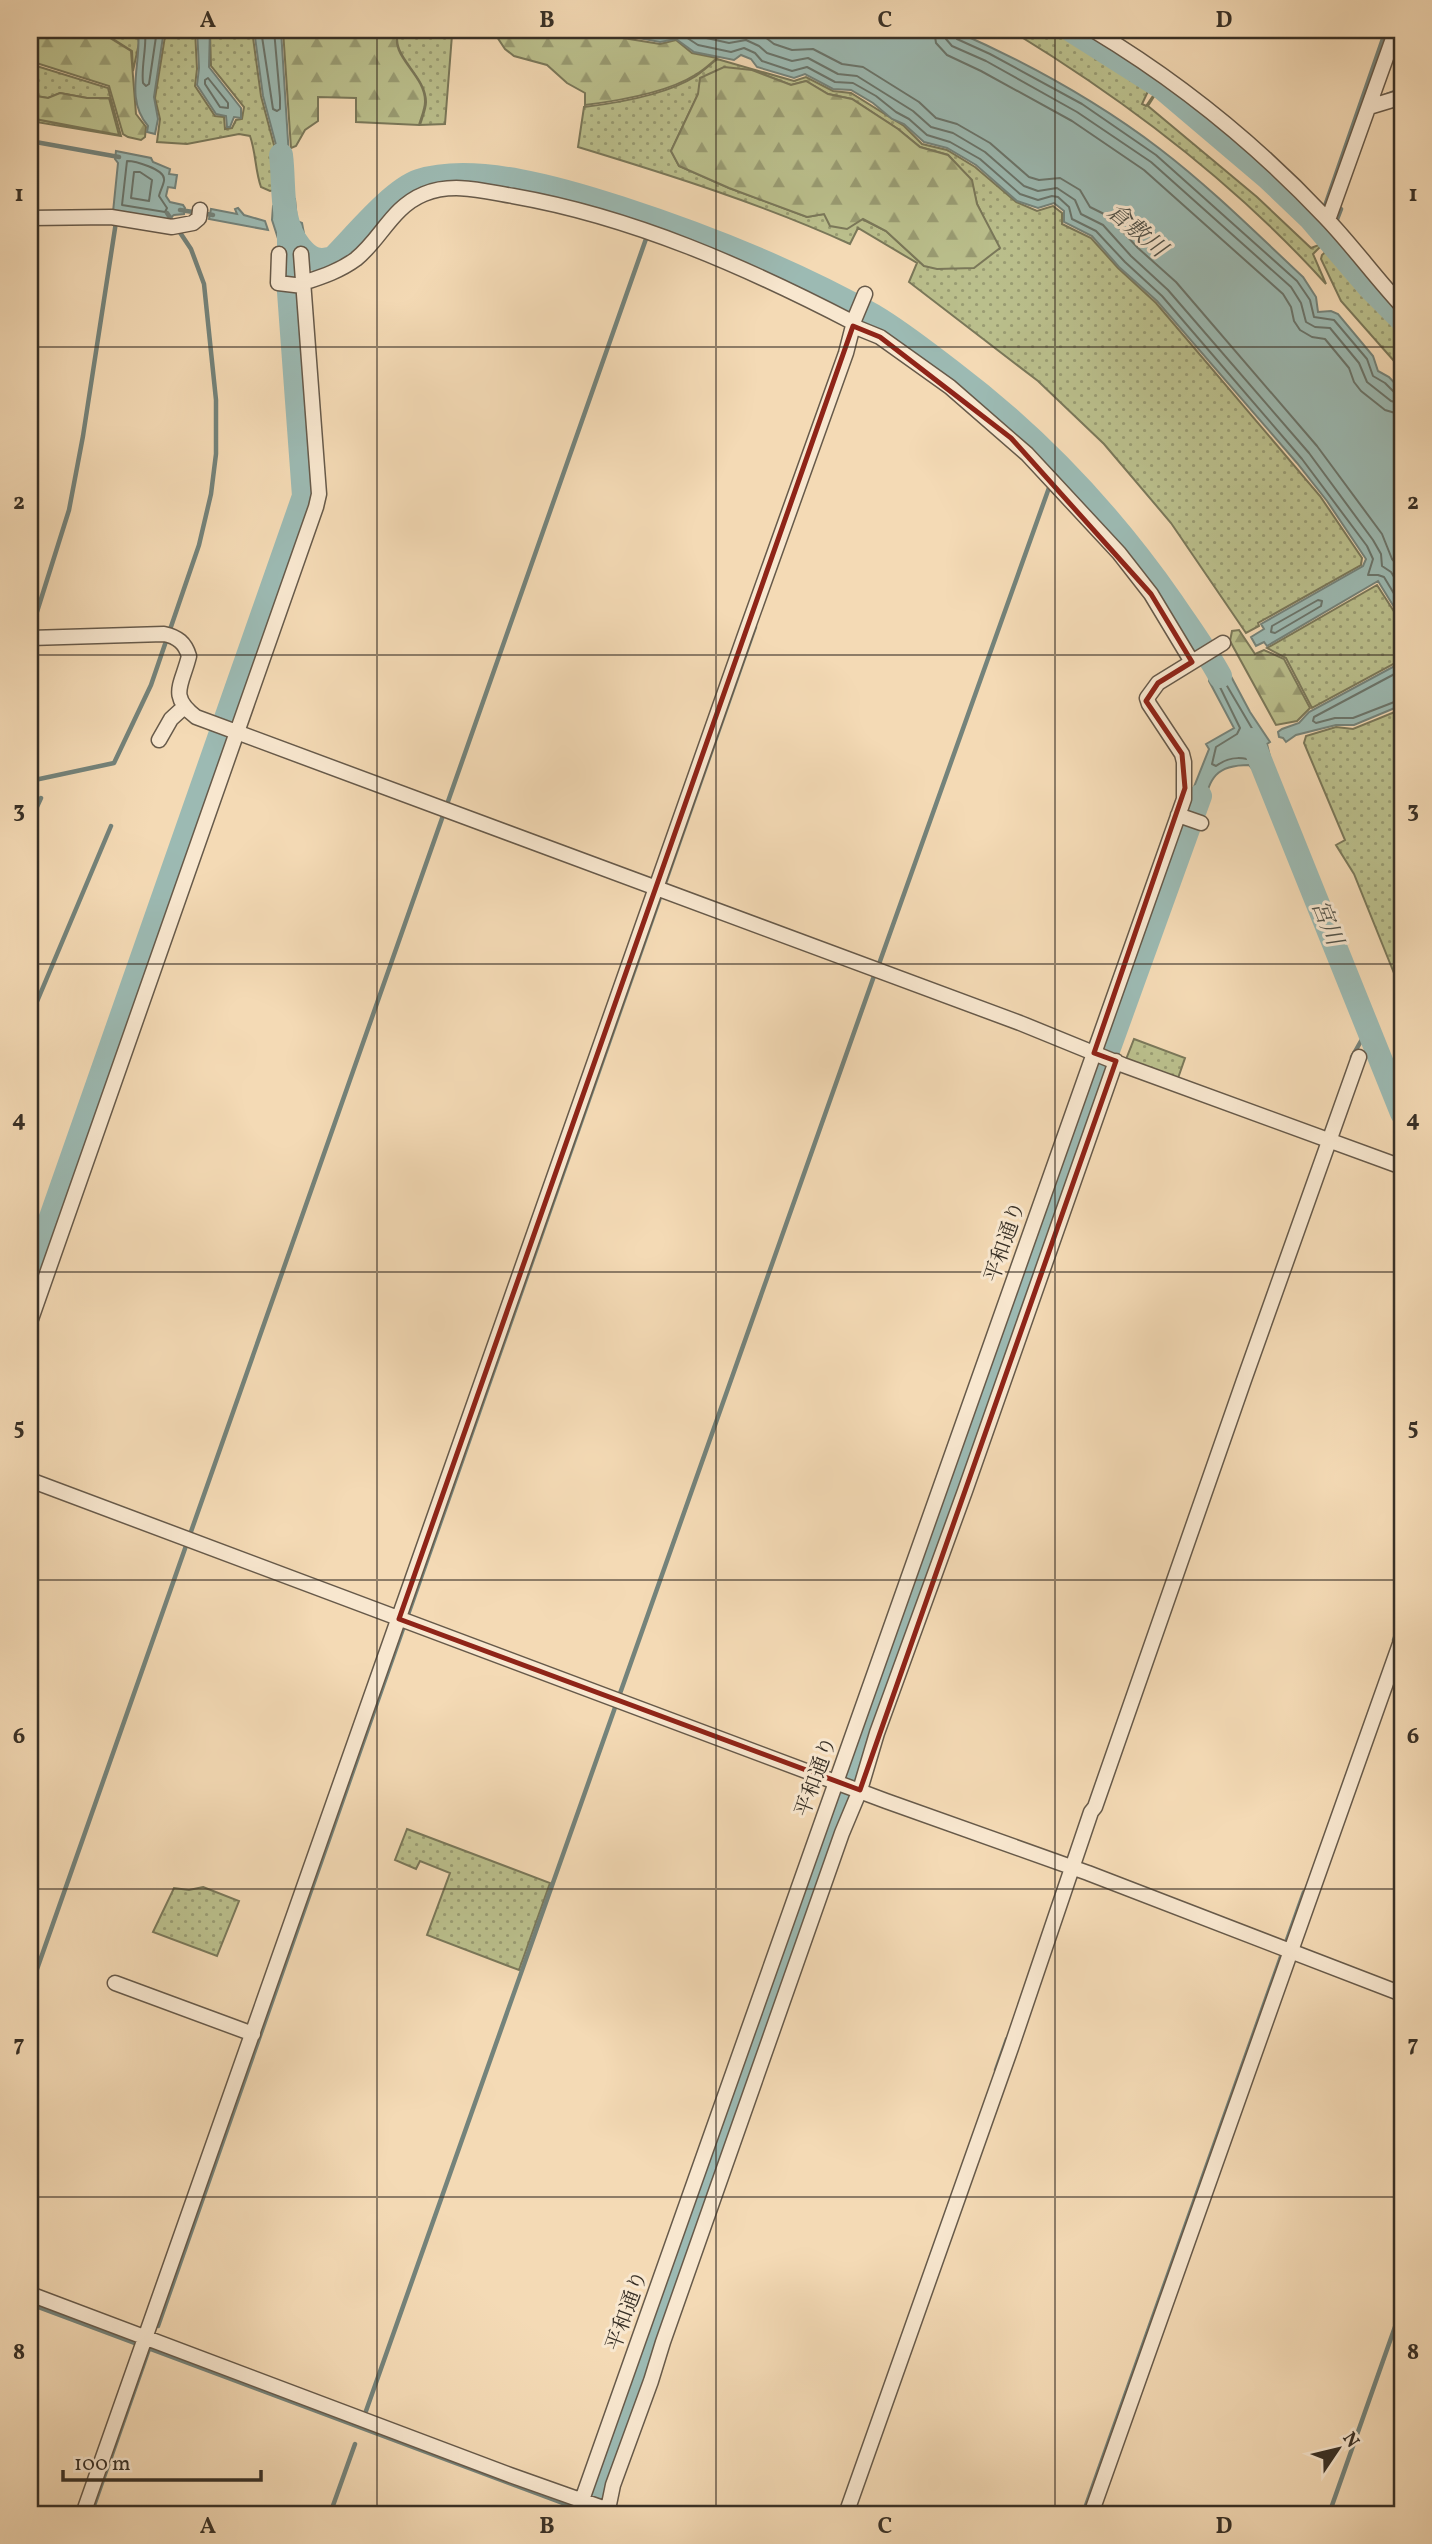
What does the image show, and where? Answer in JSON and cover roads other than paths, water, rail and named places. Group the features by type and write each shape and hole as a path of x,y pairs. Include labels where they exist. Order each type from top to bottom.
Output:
{"street":[{"path":"1093,30 1187,92 1288,180 1328,220 1402,306"},
{"path":"1328,220 1396,30"},
{"path":"1369,107 1402,97"},
{"path":"279,254 278,283 296,284 323,276 350,263 398,211 423,194 438,189 461,187 586,211 700,250 880,337 958,394 1011,438 1112,544 1151,594 1195,660 1220,645"},
{"path":"30,218 116,218 176,226 193,223 199,214"},
{"path":"30,1322 229,729 319,494 296,284 300,254"},
{"path":"83,2514 253,2034 404,1620 661,891 865,295"},
{"path":"32,638 168,635 181,642 189,656 178,694 183,708 196,717 1402,1167"},
{"name":"平和通り","path":"580,2506 839,1783 1180,816 1185,788 1182,754 1147,698 1158,683 1195,660"},
{"path":"159,740 171,719 183,708"},
{"path":"1180,816 1200,822"},
{"path":"846,2514 1325,1139 1360,1057"},
{"path":"30,2294 144,2343 510,2475 580,2506 610,2512 612,2485 965,1491 1114,1060"},
{"path":"30,1480 1402,1994"},
{"path":"1091,2514 1287,1960 1287,1950 1402,1638"},
{"path":"115,1983 253,2034"}],"water":[{"path":"138,30 164,30 154,97 158,119 155,134 147,132 148,126 141,115 135,92"},
{"path":"197,30 210,30 209,67 241,108 241,118 234,117 230,127 227,127 226,116 216,114 197,85"},
{"path":"254,30 281,30 291,188 280,189 276,145 263,96"},
{"name":"倉敷川","path":"609,30 953,30 1060,83 1136,131 1216,195 1303,277 1316,297 1318,312 1331,311 1338,314 1373,356 1378,371 1389,377 1402,391 1402,620 1378,581 1267,646 1264,642 1256,646 1251,637 1264,629 1261,624 1363,566 1366,559 1327,501 1297,463 1157,301 1119,267 1092,236 1064,222 1064,211 1054,203 1038,208 1017,201 976,165 947,148 924,142 904,124 892,119 851,90 833,89 805,74 794,78 757,67 751,59 741,55 734,60 694,52 676,39 660,42 612,33"},
{"path":"116,151 151,158 153,162 170,169 169,174 177,175 175,188 168,187 166,196 170,202 183,205 184,214 174,215 166,221 113,212 118,163 115,159"},
{"path":"295,199 297,221 302,223 305,239 296,245 295,251 282,251 272,220 273,206 279,200"},
{"path":"238,208 244,215 265,221 268,230 209,219 211,209 237,214 235,209"},
{"path":"1218,652 1250,712 1270,742 1267,744 1272,765 1256,773 1249,765 1226,768 1213,778 1200,816 1184,812 1209,749 1206,744 1234,728 1209,681 1210,674 1202,661"},
{"path":"1402,662 1402,705 1354,725 1336,725 1296,735 1286,742 1279,737 1278,732 1299,723 1309,712"}],"waterway":[{"path":"1071,30 1161,87 1267,177 1310,218 1369,287 1402,320"},
{"path":"1325,206 1386,30"},
{"path":"1384,96 1402,89"},
{"path":"30,141 119,157"},
{"path":"281,155 284,203 289,226 300,247 315,259 333,258 385,204 408,186 441,176 493,177 573,194 685,230 781,269 874,316 913,342 983,396 1042,449 1098,507 1172,602 1220,676"},
{"path":"1336,222 1341,209"},
{"path":"180,210 213,215"},
{"path":"30,781 114,763 151,685 199,545 211,494 216,454 216,400 204,284 191,249 167,213"},
{"path":"30,1989 653,219"},
{"path":"30,634 69,510 116,222"},
{"path":"30,1277 304,496 289,292 289,228"},
{"path":"861,325 867,313"},
{"path":"1053,477 1059,465"},
{"path":"879,964 1050,485"},
{"path":"158,2326 755,627"},
{"name":"宮川","path":"1252,740 1402,1113"},
{"path":"591,2514 1200,796"},
{"path":"30,822 41,798"},
{"path":"30,1018 111,826"},
{"path":"366,2411 874,976"},
{"path":"1352,1057 1361,1041 1371,1033"},
{"path":"1394,1640 1402,1617"},
{"path":"1083,2514 1304,1892"},
{"path":"996,2070 1007,2039"},
{"path":"30,2304 592,2514"},
{"path":"1329,2514 1402,2307"},
{"path":"91,2514 150,2346"},
{"path":"330,2514 355,2444"}]}
